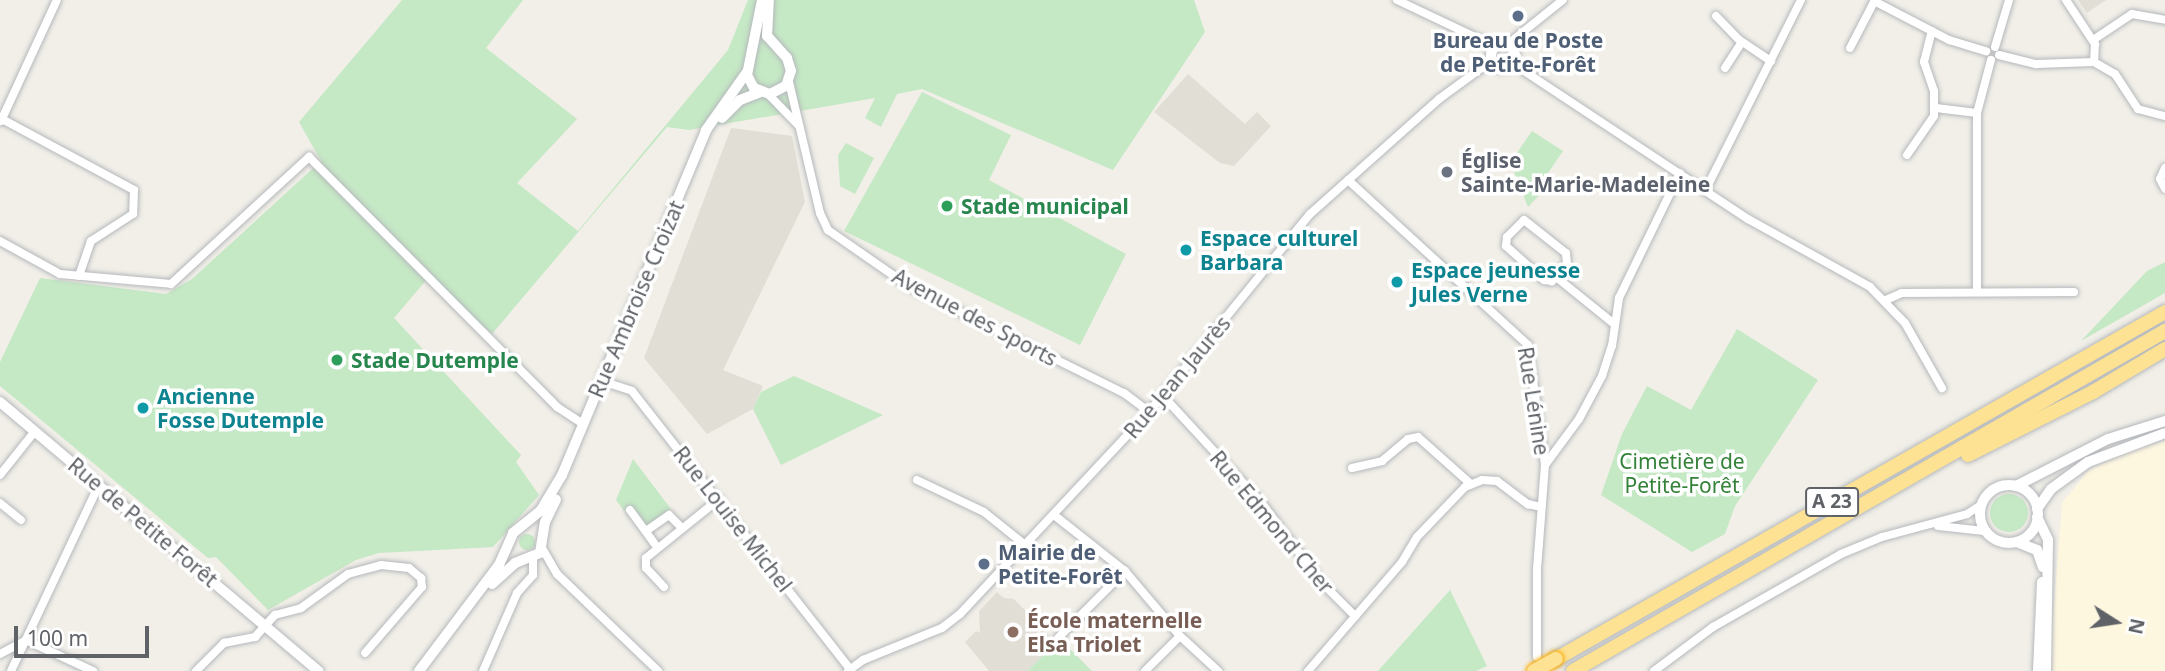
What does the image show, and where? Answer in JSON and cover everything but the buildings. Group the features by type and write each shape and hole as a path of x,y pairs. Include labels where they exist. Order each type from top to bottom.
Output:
{"highway":[{"name":"A 23","path":"1535,664 1556,659 2165,312"},
{"name":"A 23","path":"1573,671 1921,474 2165,331"},
{"path":"2130,372 2165,349"},
{"path":"1921,474 1980,449 2165,355"}],"main road":[{"path":"762,0 753,57 747,72 751,84 764,93 780,91 789,82 789,63 776,50 766,30 769,0"},
{"path":"753,57 776,50"},
{"name":"Rue Ambroise Croizat","path":"525,526 550,497 704,136 747,72"},
{"name":"Rue Ambroise Croizat","path":"542,543 546,517 608,383 714,132 733,106 764,93"},
{"name":"Rue de Petite Forêt","path":"0,402 318,671"},
{"path":"419,671 499,565 514,531 525,526 536,528 542,543 529,559 498,578 428,671"},
{"path":"510,542 513,552 529,559"}],"street":[{"path":"1398,0 1494,46 1508,44 1563,0"},
{"path":"1705,191 1801,0"},
{"path":"1977,292 1977,113 1991,60 1997,51 2009,0"},
{"path":"2066,0 2093,40 2094,62"},
{"path":"57,1 1,121 134,191 133,214 91,241 79,276"},
{"path":"1850,48 1874,1 1932,31 2032,64 2094,62 2115,74 2138,109 2165,116"},
{"path":"2093,40 2132,14 2165,20"},
{"path":"1716,16 1742,42 1772,61"},
{"path":"1907,155 1932,122 1936,108 1924,62 1932,31"},
{"path":"1725,68 1742,42"},
{"path":"1494,46 1491,61 1501,68 1512,63 1515,53 1508,44"},
{"path":"1986,51 1991,60"},
{"name":"Rue Jean Jaurès","path":"849,670 951,622 1149,412 1310,214 1466,76 1491,61"},
{"path":"1512,63 1705,191 1854,276 1886,300 1912,333 1942,388"},
{"name":"Avenue des Sports","path":"789,82 820,213 835,235 910,287 1124,393 1149,412"},
{"path":"764,93 802,132"},
{"path":"1936,108 1977,113"},
{"path":"0,241 45,269 162,286 177,282 309,157 557,407 583,424"},
{"path":"2165,168 2160,177 2165,189"},
{"path":"1545,465 1595,389 1610,352 1619,298 1679,173"},
{"name":"Rue Lénine","path":"1348,180 1524,338 1545,465 1535,664"},
{"path":"1556,277 1567,264 1566,253 1530,222 1518,223 1507,237 1507,248 1544,279 1556,277 1613,323"},
{"path":"1886,300 1902,293 2074,292"},
{"name":"Rue Louise Michel","path":"608,383 632,391 719,499 849,670"},
{"name":"Rue Edmond Cher","path":"1163,396 1260,501 1322,583 1355,616"},
{"path":"1654,671 1694,639 1833,558 1882,537 1928,525 1981,505 1995,488 2016,486 2108,439 2165,421"},
{"path":"0,475 35,430"},
{"path":"2017,542 2030,534 2037,513 2050,489 2088,462 2165,433"},
{"path":"1352,468 1382,461 1405,440 1418,437 1471,484"},
{"path":"917,480 980,509 1025,545"},
{"path":"1308,671 1402,562 1417,537 1471,484 1497,481 1528,504 1541,508"},
{"path":"11,671 99,485"},
{"path":"2016,486 2030,494 2048,543 2046,671"},
{"path":"664,587 644,564 657,547 719,499"},
{"path":"0,503 22,520"},
{"path":"1981,505 1985,531"},
{"path":"631,510 657,547"},
{"path":"646,531 669,515 682,528"},
{"path":"1054,515 1125,571 1180,636 1218,671"},
{"path":"1928,525 1985,531 1997,541 2017,542 2033,547 2042,559 2038,671"},
{"path":"542,543 557,574 658,671"},
{"path":"484,671 517,593 533,575 529,559"},
{"path":"197,671 224,643 255,637 275,615 301,608 348,574 381,565 409,568 421,578 422,587 365,653"},
{"path":"1058,639 1125,571"},
{"path":"1145,671 1180,636"},
{"path":"0,654 26,640"},
{"path":"26,640 93,671"}],"shaded area":[{"path":"2078,0 2106,0 2087,13"},
{"path":"1188,74 1245,124 1257,112 1271,126 1234,166 1220,163 1154,112"},
{"path":"731,128 792,136 805,202 723,370 763,386 753,409 707,434 644,358"},
{"path":"2165,441 2165,671 2049,671 2062,503 2088,471 2124,453"},
{"name":"École maternelle Elsa Triolet","path":"997,592 1004,598 1014,599 1056,642 1028,671 989,671 965,642 976,631 980,633 979,611"}],"green space":[{"path":"402,0 523,0 486,48 577,119 517,183 578,231 728,50 748,0 1194,0 1205,32 1113,170 922,89 897,94 881,127 865,118 875,98 689,130 667,127 492,334 428,278 394,318 521,455 516,462 539,495 493,547 379,553 356,560 268,610 216,557 208,558 0,386 0,362 40,278 166,294 192,279 321,161 299,122"},
{"name":"Stade municipal","path":"922,92 1011,135 989,180 1126,254 1080,345 844,231"},
{"path":"1532,131 1563,151 1539,186 1543,191 1528,207 1513,169 1514,157"},
{"path":"846,143 874,158 855,194 840,186 838,155"},
{"path":"2165,262 2165,293 2081,341 2147,271"},
{"name":"Cimetière de Petite-Forêt","path":"1737,329 1818,380 1735,506 1725,534 1692,552 1601,495 1622,434 1647,386 1691,410"},
{"path":"794,376 883,415 781,465 753,409 761,392"},
{"path":"633,459 671,509 651,525 644,524 631,506 624,511 616,500"},
{"path":"2009,494 2023,499 2028,513 2023,527 2009,532 1995,527 1990,513 1995,499"},
{"path":"524,534 530,534 535,542 533,548 524,550 519,545 519,539"},
{"path":"1450,590 1487,666 1476,671 1378,671"},
{"path":"1062,641 1092,671 1028,671 1056,642"}],"place":[{"name":"Bureau de Poste de Petite-Forêt","path":"1518,16"},
{"name":"Église Sainte-Marie-Madeleine","path":"1447,172"},
{"name":"Stade municipal","path":"947,206"},
{"name":"Espace culturel Barbara","path":"1186,250"},
{"name":"Espace jeunesse Jules Verne","path":"1397,282"},
{"name":"Stade Dutemple","path":"337,360"},
{"name":"Ancienne Fosse Dutemple","path":"143,408"},
{"name":"Mairie de Petite-Forêt","path":"984,564"},
{"name":"École maternelle Elsa Triolet","path":"1013,632"}]}
